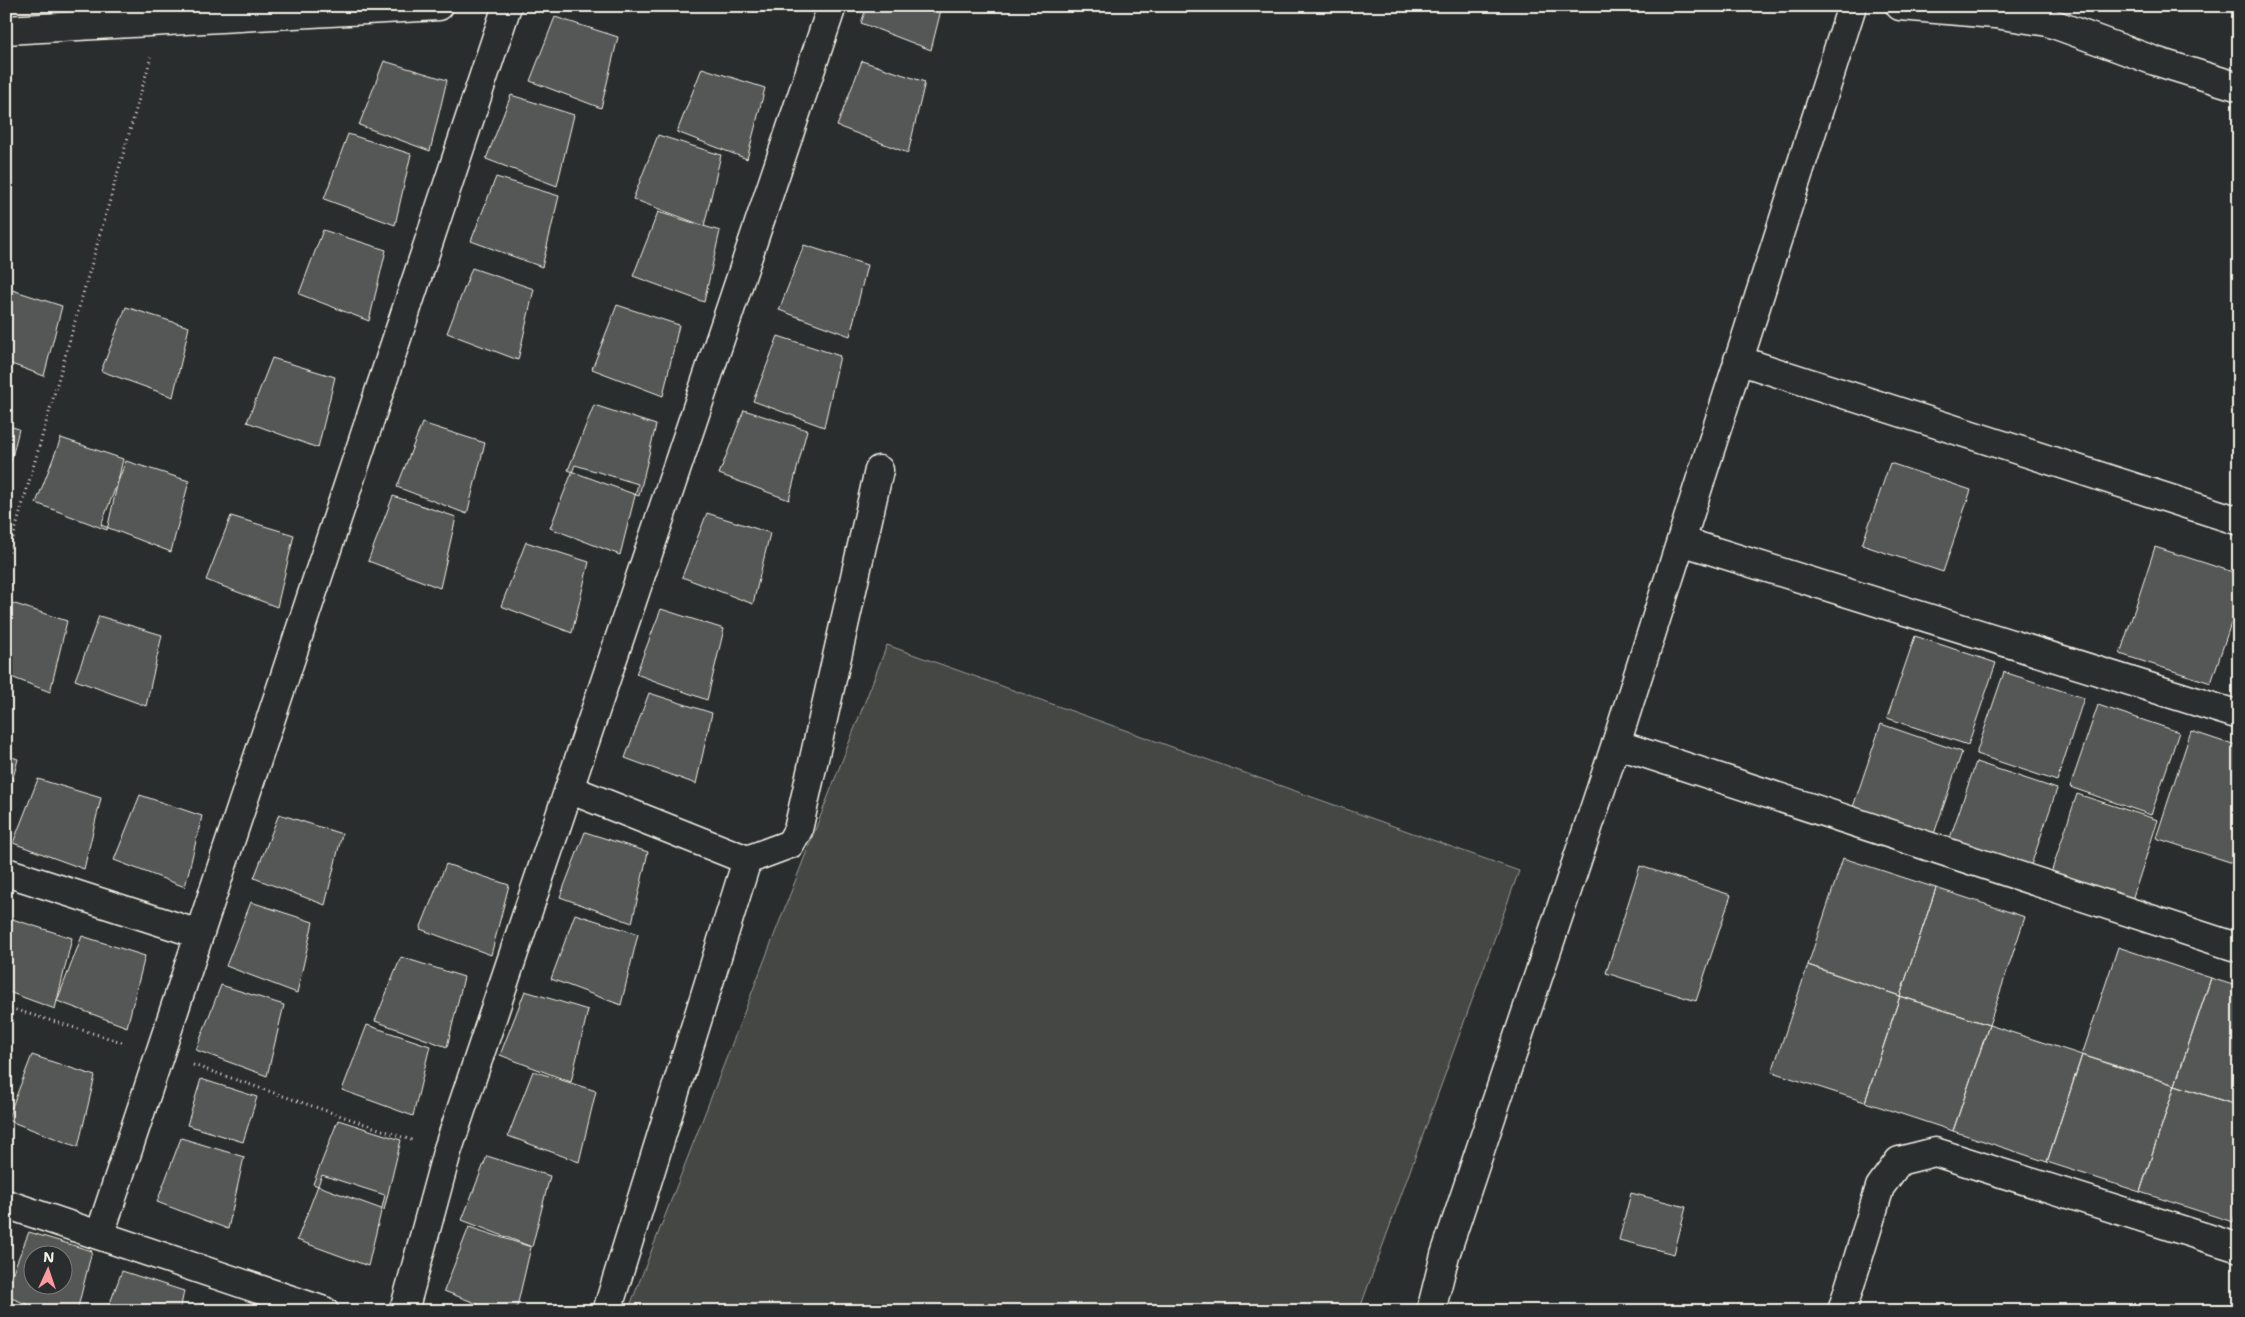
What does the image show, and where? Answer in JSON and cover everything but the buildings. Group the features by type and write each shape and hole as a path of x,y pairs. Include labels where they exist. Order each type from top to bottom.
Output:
{"street":[{"path":"6,30 161,23 439,6"},
{"path":"100,1234 507,6"},
{"path":"402,1311 405,1307 447,1152 832,6"},
{"path":"1431,1311 1445,1255 1616,744 1852,6"},
{"path":"1900,6 1995,14 2048,22 2155,61 2239,87"},
{"path":"1738,360 2239,521"},
{"path":"569,789 747,860 790,844 798,830 879,470"},
{"path":"1681,541 2239,715"},
{"path":"1616,744 2239,948"},
{"path":"607,1311 747,860"},
{"path":"6,872 199,934"},
{"path":"1842,1311 1880,1188 1899,1161 1935,1152 2239,1248"},
{"path":"6,1204 100,1234 324,1311"}],"path":[{"path":"6,562 161,23"},
{"path":"6,1007 159,1053 447,1152"}],"shaded area":[{"path":"887,645 1519,871 1359,1311 628,1311"}]}
